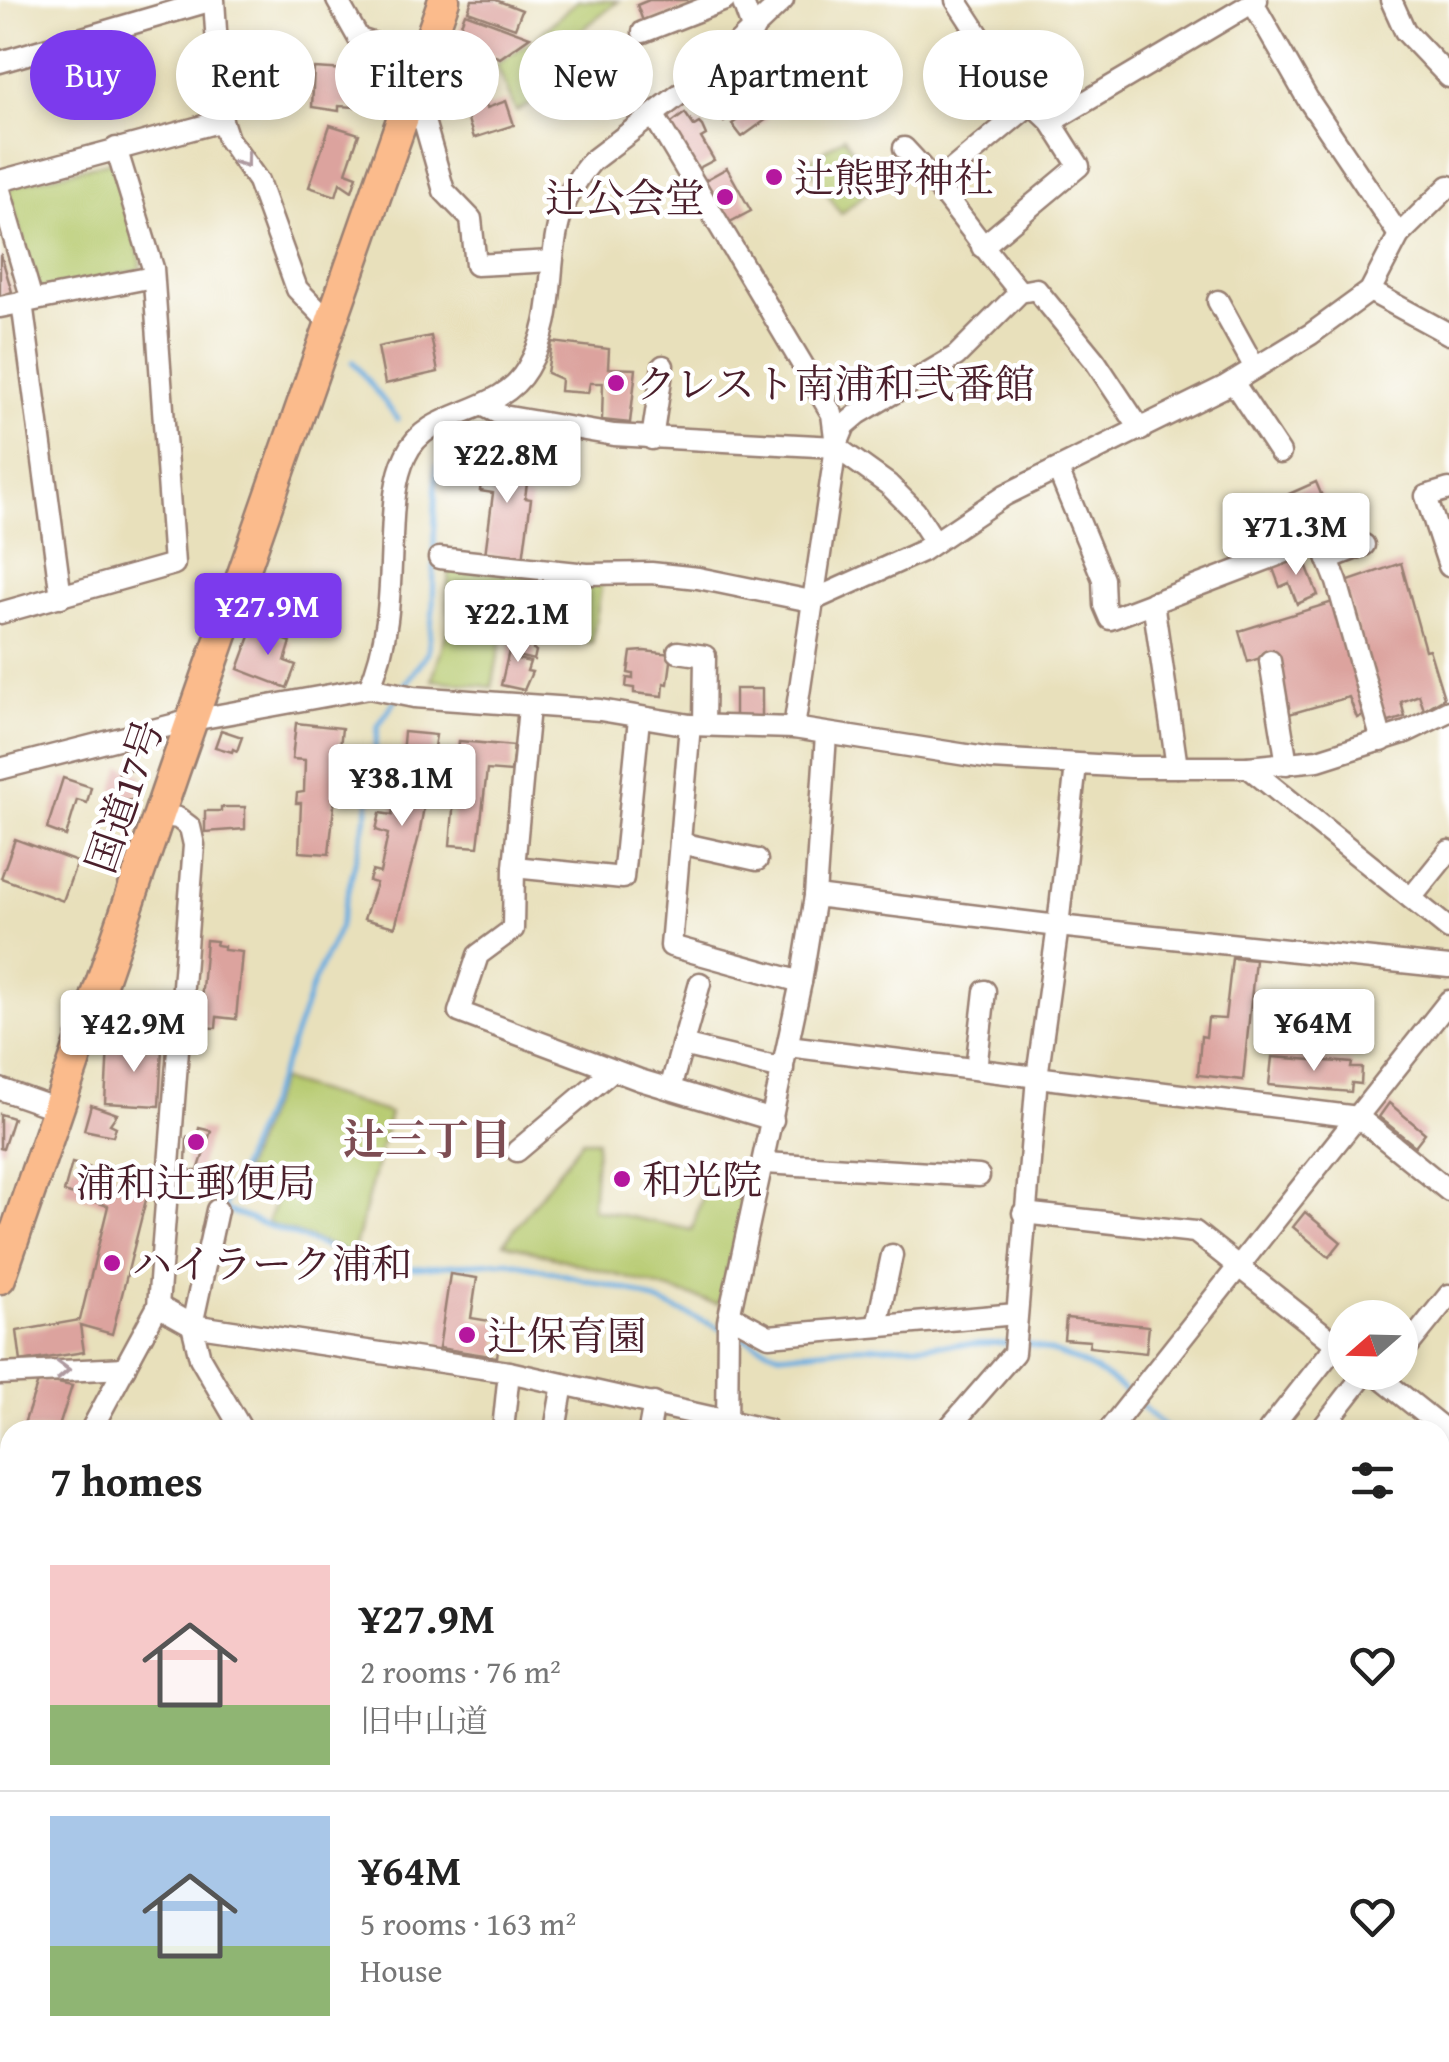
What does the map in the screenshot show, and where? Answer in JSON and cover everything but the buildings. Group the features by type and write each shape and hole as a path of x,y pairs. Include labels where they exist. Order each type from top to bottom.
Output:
{"highway":[{"name":"国道17号","path":"434,30 444,0"},
{"name":"国道17号","path":"0,1278 402,120"}],"street":[{"path":"0,62 213,0 222,121 228,140 258,181 297,289 331,324"},
{"path":"337,0 354,30"},
{"path":"648,30 724,0"},
{"path":"742,0 753,30"},
{"path":"754,30 782,0"},
{"path":"956,0 976,30"},
{"path":"1391,0 1406,30 1449,77"},
{"path":"982,247 1079,166 1051,122 1254,1 1308,98 1399,235"},
{"path":"368,688 384,647 394,512 405,456 428,431 452,417 484,406 519,382 536,352 548,306 558,217 578,177 592,161 673,100"},
{"path":"654,116 832,414 836,446"},
{"path":"422,120 444,191 471,219 476,265 552,262"},
{"path":"937,182 1012,120"},
{"path":"0,181 222,121"},
{"path":"0,613 174,564 153,276 116,148"},
{"path":"904,148 937,182 982,247 1020,292"},
{"path":"439,558 587,574 651,573 698,578 811,601 860,582 935,542 1005,495 1233,382 1311,334 1370,291 1399,235 1449,186"},
{"path":"0,190 27,301 61,597"},
{"path":"0,307 153,276"},
{"path":"794,728 836,446 845,425 956,356 1020,292 1036,289 1095,361 1141,430"},
{"path":"1370,291 1448,332"},
{"path":"1218,300 1255,368"},
{"path":"652,439 663,366"},
{"path":"1233,382 1280,453"},
{"path":"484,406 502,416 652,439 836,446 890,485 915,511 935,542"},
{"path":"1058,470 1103,579 1104,605 1110,619 1324,549 1364,545"},
{"path":"1449,490 1426,496 1449,566"},
{"path":"1324,549 1382,740"},
{"path":"1154,602 1178,767"},
{"path":"678,652 705,656 680,843 671,946 802,982"},
{"path":"1270,661 1287,764"},
{"path":"0,768 192,720 368,688 414,697 600,710 697,725 794,728 992,759 1076,765 1248,767 1318,760 1382,740 1449,711"},
{"path":"529,707 514,867 513,929 478,954 459,1012 613,1070 773,1120"},
{"path":"514,867 622,878 639,719"},
{"path":"727,1420 730,1315 802,982 815,896 826,735"},
{"path":"957,1420 1014,1353 1037,1077 1076,765"},
{"path":"1248,767 1449,929"},
{"path":"102,1420 158,1306 194,845 190,827 178,818 158,815"},
{"path":"680,843 757,860"},
{"path":"1411,898 1449,851"},
{"path":"815,896 1449,967"},
{"path":"670,1089 700,983"},
{"path":"976,1069 985,991"},
{"path":"1117,1420 1449,1000"},
{"path":"682,1045 783,1068"},
{"path":"788,1046 1358,1118 1449,1190"},
{"path":"517,1151 613,1070"},
{"path":"0,1089 60,1110"},
{"path":"765,1162 979,1176"},
{"path":"217,1210 192,1324 200,1358 236,1420"},
{"path":"1023,1212 1195,1232 1328,1337"},
{"path":"876,1326 892,1256"},
{"path":"1418,1334 1449,1295"},
{"path":"158,1306 192,1324 509,1372 654,1403 713,1420"},
{"path":"730,1315 769,1336 1016,1314"},
{"path":"1278,1420 1328,1362"},
{"path":"0,1374 125,1368"},
{"path":"504,1420 509,1372"},
{"path":"557,1420 563,1384"},
{"path":"1331,1420 1361,1390"},
{"path":"1397,1390 1433,1420"},
{"path":"651,1420 654,1403"}],"green space":[{"path":"578,0 619,1 582,30 545,30"},
{"path":"519,49 516,111 499,71 499,62"},
{"path":"844,137 876,185 841,214 806,163"},
{"path":"112,161 141,261 140,270 43,291 37,287 8,192 14,185"},
{"path":"448,569 602,582 592,643 503,631 492,687 432,680 449,625"},
{"path":"280,1080 390,1113 353,1254 267,1223 283,1183 243,1171"},
{"path":"582,1140 597,1140 592,1209 692,1230 703,1193 748,1188 719,1304 504,1243"}],"waterway":[{"path":"353,362 398,419"},
{"path":"434,552 436,466"},
{"path":"402,689 428,652 434,563"},
{"path":"396,699 378,726 368,809 339,928 223,1209 377,1266 416,1268 507,1261 632,1291 722,1329"},
{"path":"732,1334 781,1354 852,1347 1012,1343"},
{"path":"1023,1343 1079,1362 1128,1394"},
{"path":"1137,1402 1157,1420"}],"place":[{"name":"辻熊野神社","path":"774,177"},
{"name":"辻公会堂","path":"725,197"},
{"name":"クレスト南浦和弐番館","path":"616,383"},
{"name":"浦和辻郵便局","path":"196,1142"},
{"name":"和光院","path":"622,1179"},
{"name":"ハイラーク浦和","path":"112,1263"},
{"name":"辻保育園","path":"467,1335"}],"district":[{"name":"辻三丁目","path":"427,1138"}]}
